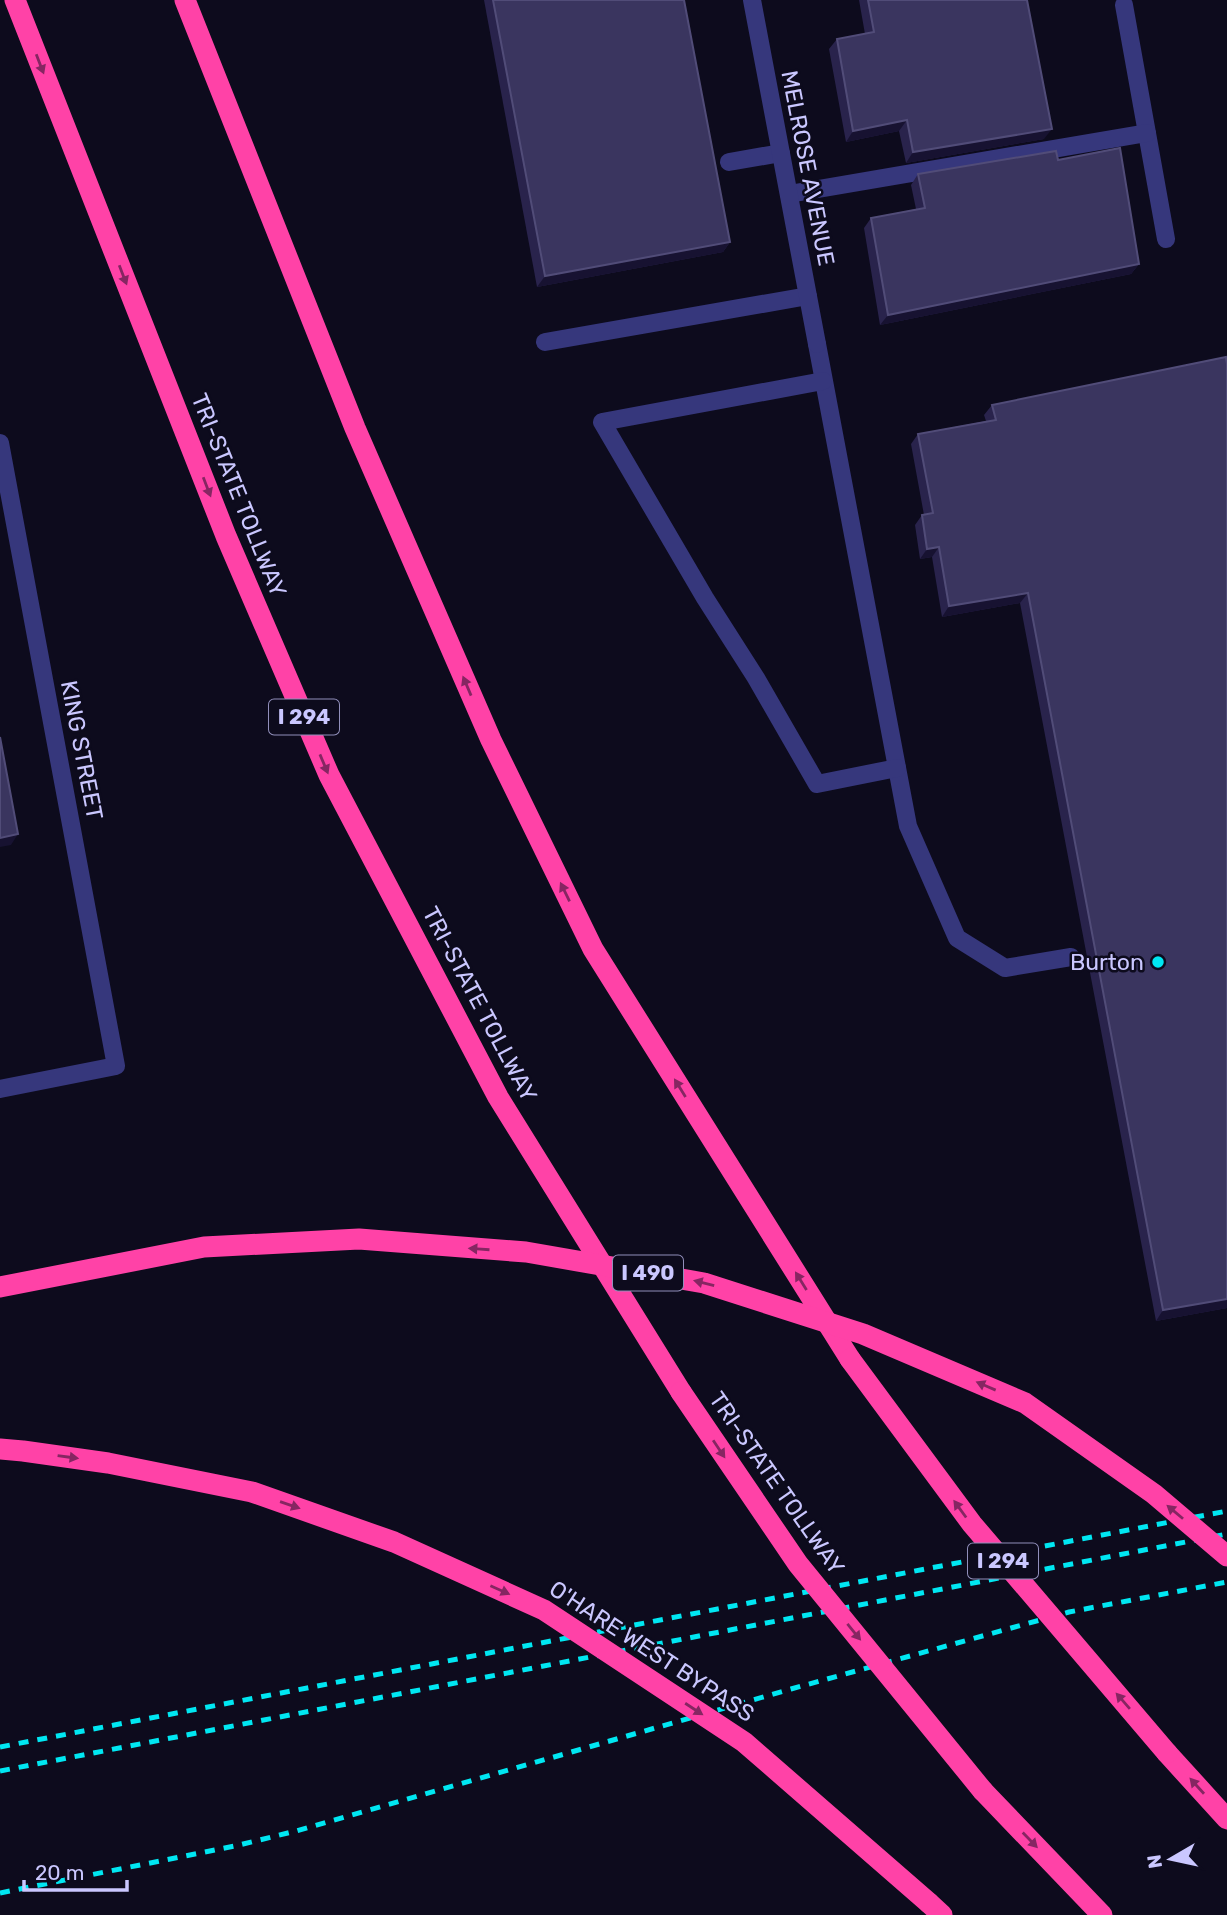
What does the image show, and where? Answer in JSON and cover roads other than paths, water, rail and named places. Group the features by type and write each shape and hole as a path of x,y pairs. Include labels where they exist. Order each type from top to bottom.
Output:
{"highway":[{"name":"TRI-STATE TOLLWAY","path":"15,0 226,536 329,775 498,1097 681,1392 798,1564 983,1791 1102,1915"},
{"name":"I 294","path":"185,0 355,428 491,740 593,949 850,1359 972,1524 1167,1753 1227,1819"},
{"name":"I 490","path":"0,1287 204,1247 359,1239 526,1252 704,1283 863,1334 1025,1403 1154,1494 1227,1556"},
{"name":"O'HARE WEST BYPASS","path":"0,1450 108,1463 252,1492 394,1542 544,1610 744,1742 935,1909"}],"street":[{"name":"MELROSE AVENUE","path":"752,0 908,826 957,938 1005,968 1071,957"},
{"path":"1124,5 1166,239"},
{"path":"789,194 1147,133"},
{"path":"729,162 781,153"},
{"path":"545,342 808,296"},
{"path":"823,381 602,422 817,784 897,768"},
{"name":"KING STREET","path":"0,443 116,1066 0,1089"}],"railway":[{"path":"0,1747 1227,1511"},
{"path":"0,1771 1227,1534"},
{"path":"0,1893 235,1846 296,1831 1069,1612 1227,1582"}],"place":[{"name":"Burton","path":"1158,962"}]}
